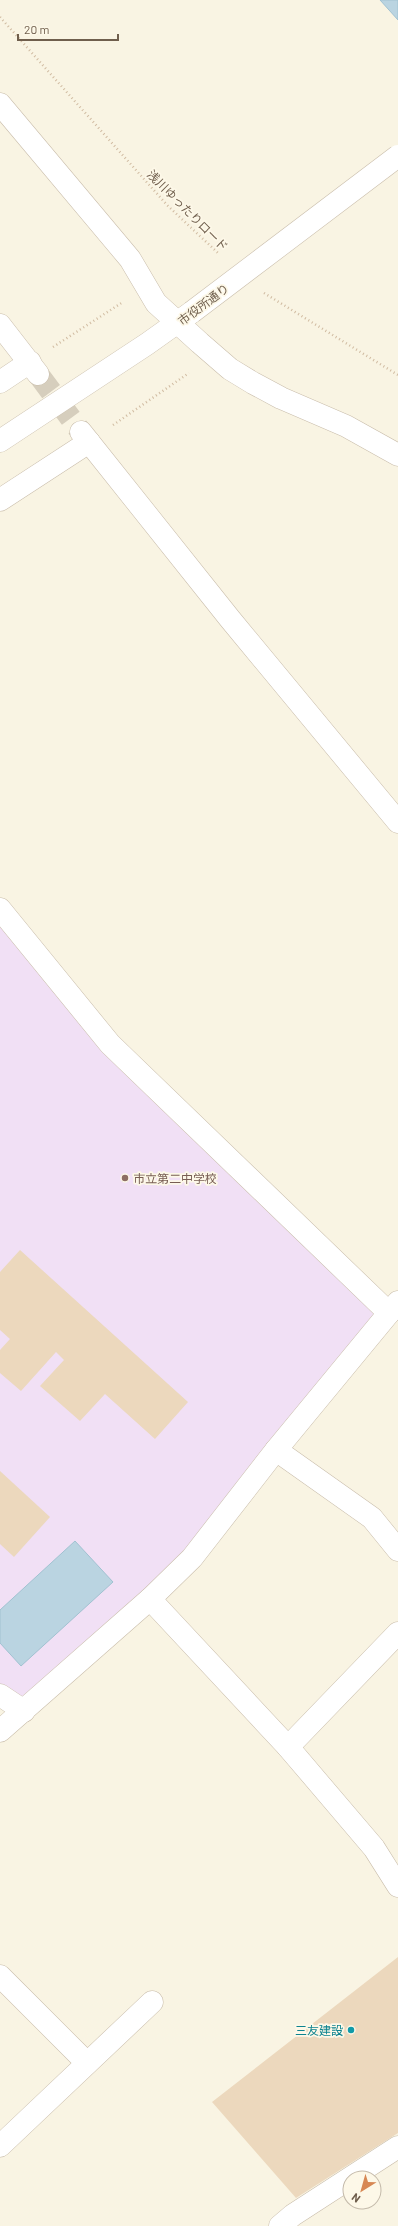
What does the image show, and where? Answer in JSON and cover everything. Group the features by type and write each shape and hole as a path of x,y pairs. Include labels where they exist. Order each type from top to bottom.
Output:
{"street":[{"path":"0,104 130,259 156,303 185,317 230,369 282,398 346,426 398,455"},
{"name":"市役所通り","path":"0,441 185,317 398,156"},
{"path":"0,325 34,368 0,382"},
{"path":"0,500 85,437 230,619 398,822"},
{"path":"0,909 110,1044 393,1307 276,1450 192,1558 150,1599 0,1731"},
{"path":"276,1450 372,1518 398,1550"},
{"path":"150,1599 288,1747 374,1848 398,1886"},
{"path":"288,1747 398,1633"},
{"path":"0,1695 24,1711"},
{"path":"0,1976 87,2063"},
{"path":"0,2146 152,2002"},
{"path":"280,2226 293,2215 398,2147"}],"path":[{"name":"浅川ゆったりロード","path":"0,17 167,205 225,259"},
{"path":"260,289 272,299 398,375"},
{"path":"53,347 129,298"},
{"path":"112,425 191,372"}],"shaded area":[{"name":"市立第二中学校","path":"0,909 110,1044 389,1313 192,1558 24,1711 0,1695"}],"water":[{"path":"380,0 398,0 398,20"},
{"path":"75,1541 113,1582 21,1666 0,1643 0,1610"}],"building":[{"path":"20,1250 188,1402 155,1439 105,1394 80,1421 40,1386 64,1360 56,1352 21,1391 0,1373 0,1350 10,1339 0,1330 0,1272"},
{"path":"0,1471 50,1517 14,1557 0,1544"},
{"name":"三友建設","path":"398,1957 398,2133 296,2198 212,2102"}],"tunnel":[{"path":"38,374 81,432"}],"place":[{"name":"市立第二中学校","path":"125,1178"},
{"name":"三友建設","path":"351,2030"}]}
